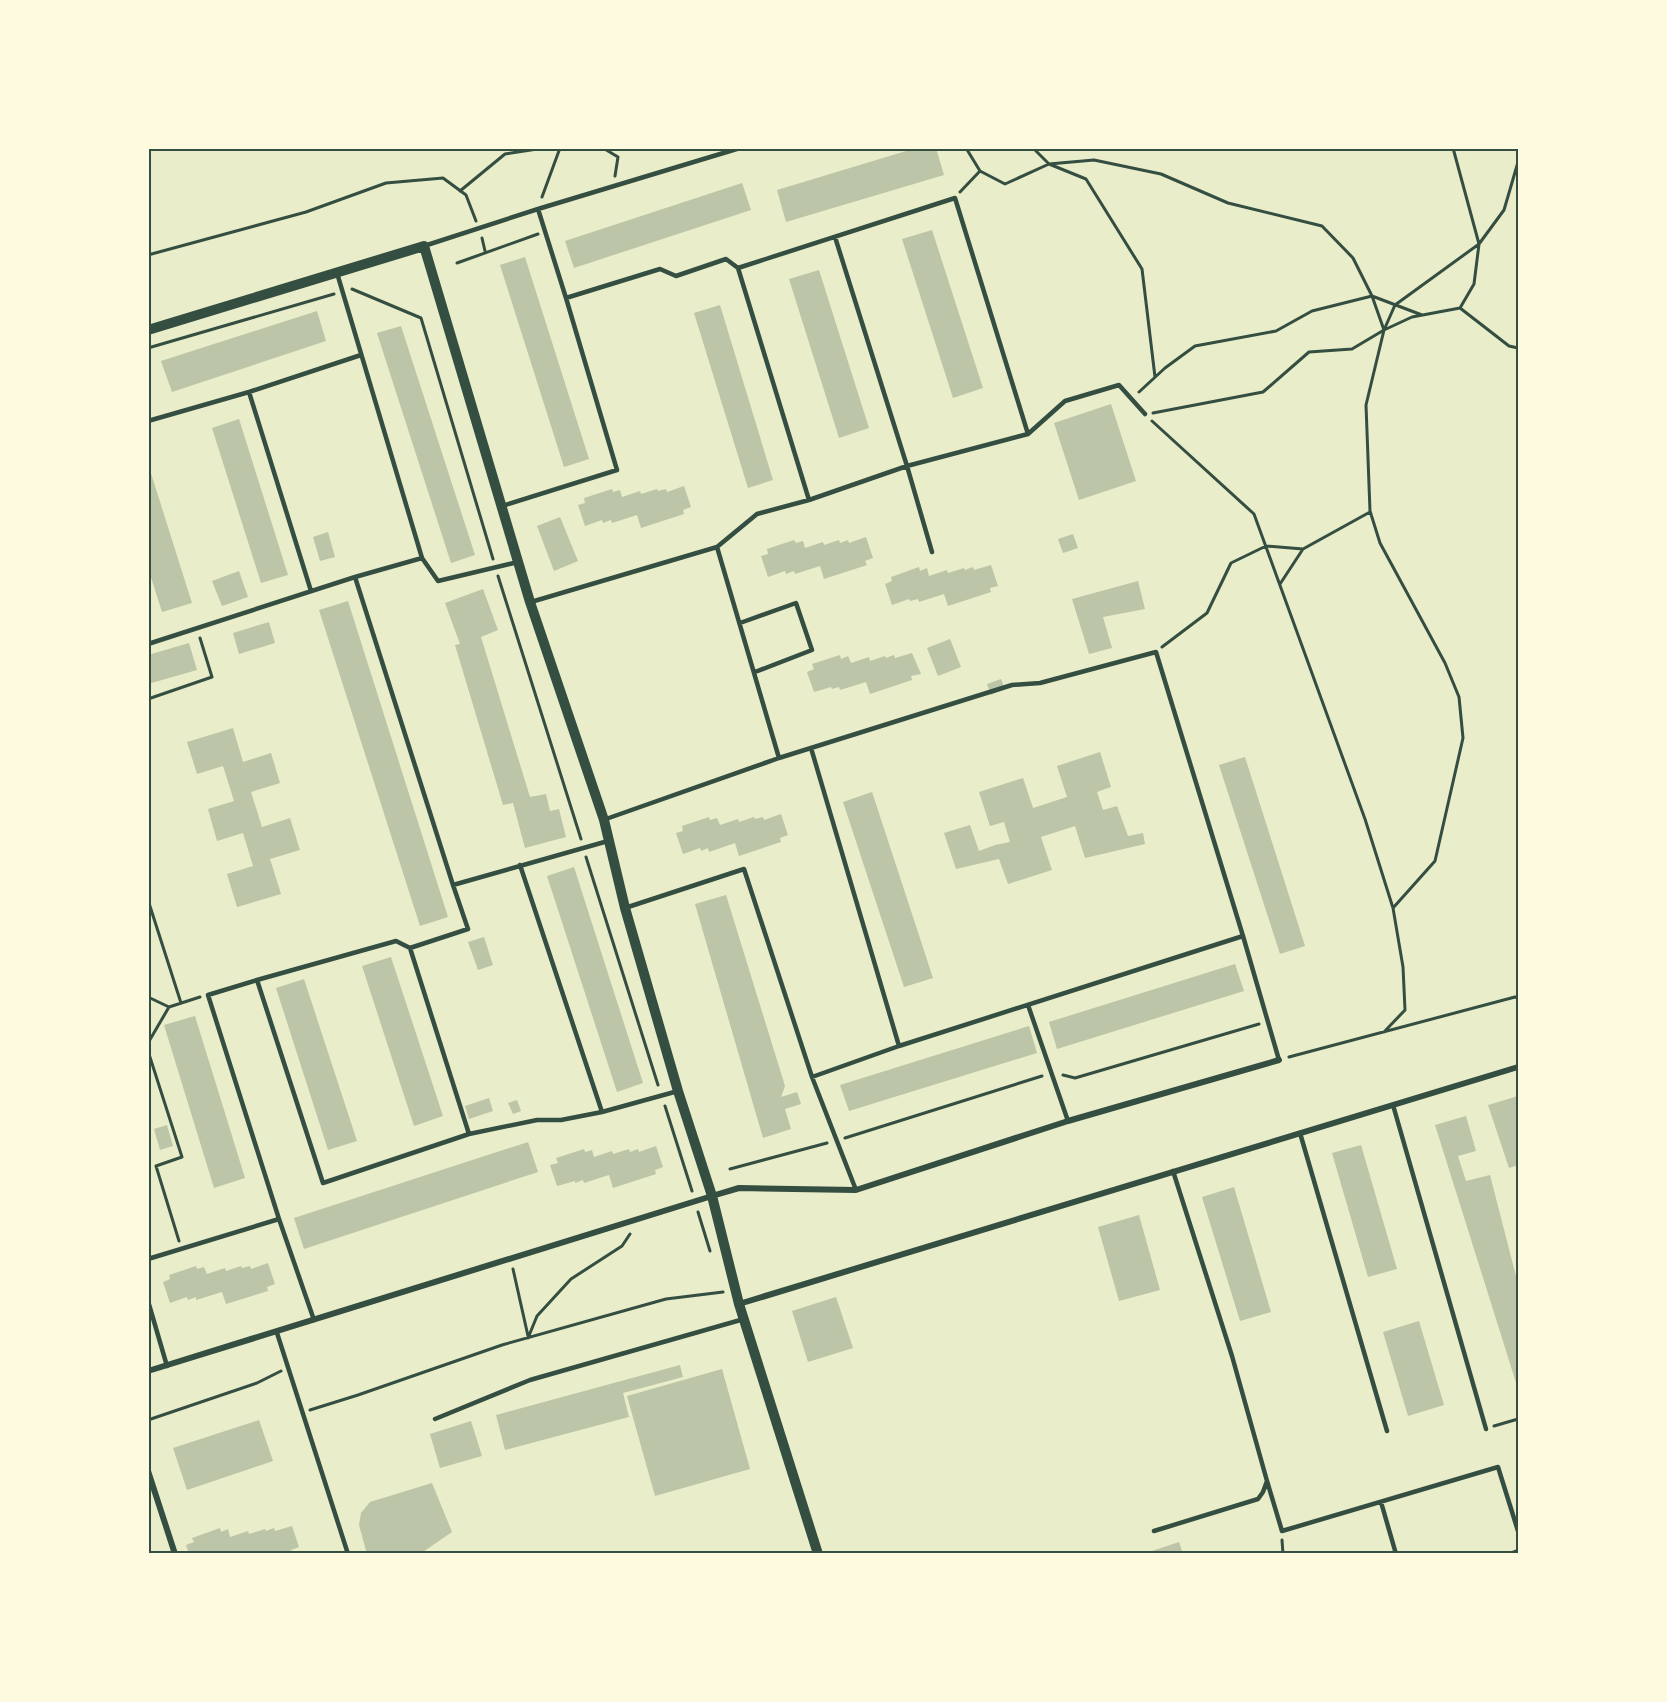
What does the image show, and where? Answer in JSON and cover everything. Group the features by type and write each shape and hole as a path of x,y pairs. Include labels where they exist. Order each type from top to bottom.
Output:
{"street":[{"path":"148,330 424,246 530,602 604,820 626,908 678,1091 712,1196 739,1304 818,1554"},
{"path":"148,1371 277,1333 739,1188 856,1190 1068,1121 1279,1060"},
{"path":"739,1304 1518,1068"},
{"path":"148,1471 175,1554"}],"lane":[{"path":"424,246 740,148"},
{"path":"738,268 955,198 1028,434"},
{"path":"501,506 617,470 538,209"},
{"path":"835,237 908,466 932,552"},
{"path":"566,298 660,268 676,276 726,259 738,268 809,500"},
{"path":"337,273 422,558 438,581 519,562"},
{"path":"148,421 249,392 361,355"},
{"path":"530,602 717,547 757,514 809,500 908,466 1028,434 1065,401 1119,385 1145,414"},
{"path":"249,392 311,591"},
{"path":"717,547 779,758"},
{"path":"148,644 355,577 422,558"},
{"path":"314,1320 279,1219 208,995 396,941 410,948 468,929 355,577"},
{"path":"740,623 796,603 812,650 755,672"},
{"path":"604,820 779,758 1012,685 1040,683 1156,651 1279,1060"},
{"path":"812,748 899,1046"},
{"path":"453,885 608,841"},
{"path":"520,865 602,1112"},
{"path":"626,908 744,869 812,1077 856,1190"},
{"path":"812,1077 899,1046 1242,936"},
{"path":"410,948 469,1134"},
{"path":"257,980 323,1183 469,1134 537,1120 561,1120 602,1112 678,1091"},
{"path":"1028,1005 1068,1121"},
{"path":"1393,1106 1486,1429"},
{"path":"1300,1133 1387,1431"},
{"path":"1173,1171 1232,1356 1282,1531 1498,1467 1518,1531"},
{"path":"148,1259 279,1219"},
{"path":"148,1301 167,1366"},
{"path":"435,1419 530,1380 744,1319"},
{"path":"277,1333 348,1554"},
{"path":"1154,1531 1258,1499 1267,1481"},
{"path":"1380,1502 1396,1554"},
{"path":"1510,1554 1518,1551"}],"path":[{"path":"460,191 505,154 544,148"},
{"path":"538,209 546,181 560,148"},
{"path":"603,148 618,157 614,186"},
{"path":"966,148 980,171 1005,184 1049,164 1094,160 1161,174 1227,203 1322,226 1353,258 1372,296 1384,330"},
{"path":"1033,148 1049,164 1086,178 1142,269 1155,378"},
{"path":"1453,148 1479,244 1474,284 1460,308"},
{"path":"1393,908 1435,861 1463,738 1459,697 1444,663 1380,543 1371,511 1366,405 1384,330 1395,305 1479,244 1504,210 1518,162"},
{"path":"955,198 980,171"},
{"path":"148,255 306,212 386,183 443,178 466,195 485,251"},
{"path":"458,263 485,251 545,232"},
{"path":"148,348 353,289 421,318 495,567 712,1258"},
{"path":"1131,399 1165,368 1195,346 1276,331 1312,311 1372,296 1422,315"},
{"path":"1145,414 1263,392 1309,351 1352,349 1412,317 1460,308 1509,346 1518,348"},
{"path":"1145,414 1254,514 1365,819 1393,908 1403,968 1405,1010 1384,1032"},
{"path":"1280,584 1303,549 1371,511"},
{"path":"1156,651 1207,613 1231,563 1266,546 1303,549"},
{"path":"148,699 212,677 197,628"},
{"path":"148,900 181,1003"},
{"path":"148,1043 169,1007 208,995"},
{"path":"148,997 169,1007"},
{"path":"1279,1060 1518,998"},
{"path":"730,1169 837,1140 1051,1073 1075,1078 1268,1021"},
{"path":"148,1051 182,1157 156,1166 182,1249"},
{"path":"528,1338 537,1316 571,1279 622,1245 642,1217"},
{"path":"511,1258 528,1338"},
{"path":"302,1412 528,1338 666,1299 723,1292"},
{"path":"148,1420 257,1383 288,1367"},
{"path":"1486,1429 1518,1419"}],"building":[{"path":"916,148 936,148 944,175 786,222 777,190"},
{"path":"742,183 751,210 574,268 565,241"},
{"path":"932,230 983,388 953,398 902,239"},
{"path":"525,257 589,459 564,467 500,265"},
{"path":"819,270 869,428 839,438 789,279"},
{"path":"720,305 773,480 748,488 694,313"},
{"path":"317,311 326,341 172,392 161,361"},
{"path":"401,326 475,555 451,563 377,333"},
{"path":"1111,404 1136,481 1079,500 1054,423"},
{"path":"239,419 288,575 261,583 212,428"},
{"path":"149,467 192,603 162,612 148,568"},
{"path":"684,486 691,507 683,510 684,514 641,528 637,515 612,523 611,520 603,523 602,520 585,526 578,505 585,503 584,498 612,489 613,492 620,490 622,497 640,491 641,494 657,489 658,491 666,489 667,492"},
{"path":"560,517 578,561 554,571 537,526"},
{"path":"328,532 335,557 320,561 313,537"},
{"path":"1073,534 1078,548 1063,553 1058,539"},
{"path":"866,537 873,558 865,561 867,565 824,579 820,566 795,574 794,571 786,574 785,571 768,577 761,556 768,554 767,549 794,540 796,543 803,541 805,548 839,540 840,543 848,540 849,543"},
{"path":"991,565 998,586 990,588 991,592 948,606 944,594 919,602 918,599 910,601 909,599 892,605 885,584 892,581 891,577 919,567 920,571 927,568 929,576 947,570 948,573 964,568 965,570 973,567 974,570"},
{"path":"239,571 248,597 222,606 212,581"},
{"path":"1138,581 1145,609 1103,617 1112,648 1089,654 1072,599"},
{"path":"483,589 498,630 481,637 530,797 546,794 550,811 559,809 566,837 525,848 513,803 503,805 455,645 460,644 445,603"},
{"path":"348,601 448,917 420,926 319,610"},
{"path":"269,622 275,643 239,654 233,633"},
{"path":"950,639 961,667 938,676 927,648"},
{"path":"189,643 197,670 148,684 148,655"},
{"path":"912,653 921,674 911,676 912,680 870,694 866,682 840,690 839,687 832,689 831,687 814,692 807,672 814,669 812,664 840,655 841,659 848,656 851,663 869,657 870,661 885,656 886,658 894,655 895,658"},
{"path":"1001,679 1005,689 991,695 987,684"},
{"path":"233,728 243,762 271,753 280,783 251,792 262,827 290,818 300,850 270,859 281,894 237,907 227,874 253,866 243,833 217,841 208,809 234,801 223,766 197,774 187,742"},
{"path":"1100,752 1111,787 1097,792 1103,810 1117,806 1128,836 1143,833 1145,844 1085,858 1075,826 1041,837 1052,870 1008,884 999,859 956,869 944,833 970,825 979,851 1010,842 1004,822 990,826 979,792 1023,778 1033,808 1067,797 1057,766"},
{"path":"1245,757 1305,946 1280,954 1219,765"},
{"path":"872,792 933,978 904,987 843,802"},
{"path":"781,814 788,835 780,838 781,842 739,856 735,843 709,852 708,848 701,851 700,848 683,854 676,833 683,831 682,826 709,817 710,820 717,818 720,825 754,817 755,819 763,817 764,820"},
{"path":"574,867 643,1083 617,1092 547,876"},
{"path":"726,895 785,1086 781,1097 797,1092 801,1104 785,1109 791,1129 763,1138 695,904"},
{"path":"484,937 493,965 478,970 468,942"},
{"path":"391,957 443,1116 414,1126 362,966"},
{"path":"1235,964 1244,991 1057,1049 1049,1022"},
{"path":"304,979 357,1141 328,1150 276,988"},
{"path":"195,1016 245,1178 214,1188 164,1025"},
{"path":"1029,1026 1037,1053 849,1111 840,1085"},
{"path":"1518,1096 1518,1165 1509,1168 1488,1105"},
{"path":"489,1098 493,1111 469,1119 465,1106"},
{"path":"517,1100 521,1111 513,1114 508,1103"},
{"path":"1466,1116 1476,1151 1458,1156 1466,1181 1490,1175 1518,1284 1518,1389 1435,1125"},
{"path":"167,1125 173,1146 160,1150 154,1129"},
{"path":"528,1142 538,1172 304,1249 294,1218"},
{"path":"1361,1145 1397,1269 1368,1277 1332,1153"},
{"path":"656,1146 663,1167 655,1170 656,1174 613,1188 609,1175 584,1183 583,1180 557,1186 550,1165 558,1163 556,1158 584,1149 585,1152 592,1150 594,1157 612,1151 613,1154 629,1149 630,1152 638,1149 639,1152"},
{"path":"1234,1187 1271,1312 1240,1321 1202,1197"},
{"path":"1139,1215 1160,1290 1119,1301 1098,1227"},
{"path":"268,1263 275,1284 267,1287 268,1291 226,1304 222,1292 196,1300 196,1297 188,1300 187,1297 170,1303 163,1282 170,1279 169,1275 196,1266 197,1269 204,1267 207,1274 241,1266 242,1268 250,1266 251,1269"},
{"path":"836,1297 853,1348 808,1362 792,1311"},
{"path":"1419,1321 1444,1405 1408,1416 1383,1332"},
{"path":"680,1365 683,1377 623,1393 629,1417 505,1450 496,1415"},
{"path":"722,1369 750,1469 655,1496 627,1396"},
{"path":"259,1420 273,1461 187,1490 173,1448"},
{"path":"471,1421 482,1456 440,1468 430,1434"},
{"path":"432,1483 452,1532 420,1554 367,1554 359,1525 361,1513 370,1502"},
{"path":"292,1526 299,1547 291,1550 292,1554 189,1554 186,1545 194,1542 192,1538 220,1528 221,1532 228,1529 230,1537 248,1531 249,1534 265,1529 266,1531 274,1528 275,1531"},
{"path":"1179,1542 1183,1554 1149,1554 1149,1552"}]}
